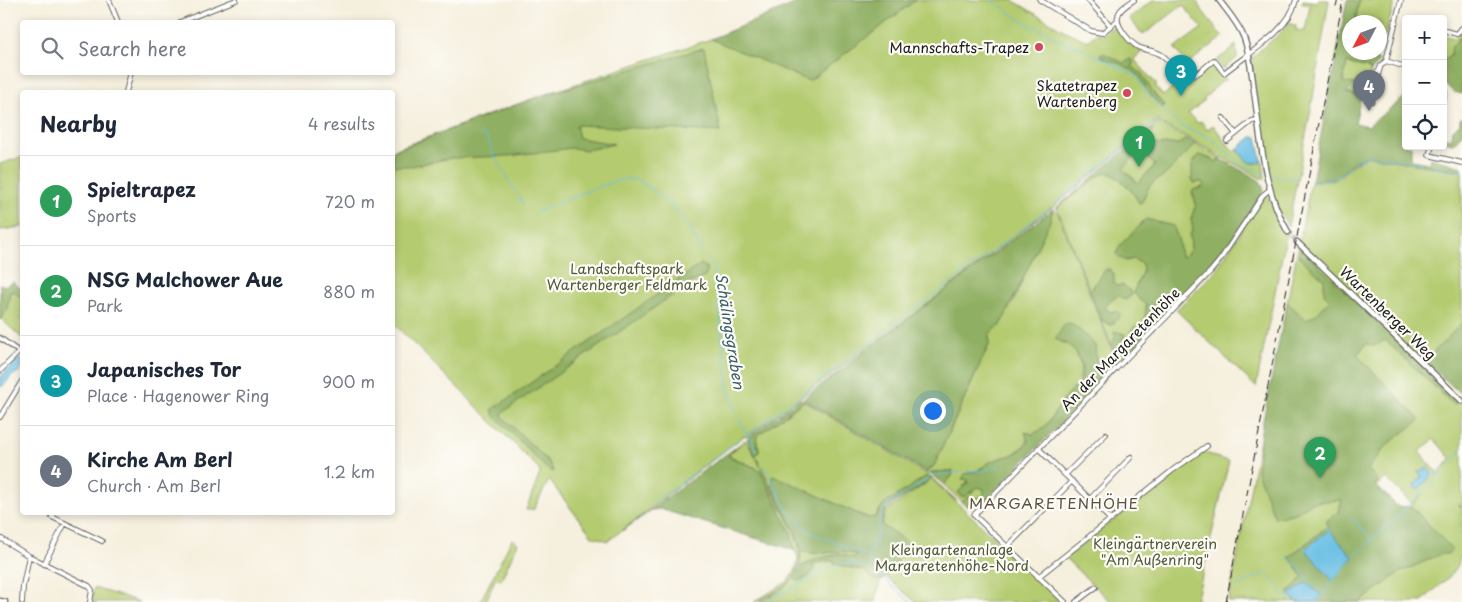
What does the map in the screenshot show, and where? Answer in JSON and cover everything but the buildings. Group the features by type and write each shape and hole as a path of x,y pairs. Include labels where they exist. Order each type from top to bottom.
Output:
{"main road":[{"path":"1219,0 1241,32 1248,54 1269,190 1288,232"},
{"name":"Wartenberger Weg","path":"1298,242 1462,400"},
{"path":"0,601 5,602"}],"street":[{"path":"109,0 117,20"},
{"path":"185,20 236,0"},
{"path":"1040,0 1091,31 1102,33 1118,20"},
{"path":"1088,0 1110,25"},
{"path":"1134,0 1120,12 1118,20 1120,26 1133,43 1165,57 1180,75 1186,78 1194,75 1214,60 1224,73 1282,28 1292,13 1296,0"},
{"path":"1379,71 1373,76 1366,100 1372,101 1380,67 1386,61 1401,0"},
{"path":"1447,31 1457,34 1462,28"},
{"path":"1386,61 1402,66"},
{"path":"126,90 130,75"},
{"path":"1223,118 1236,134"},
{"path":"1227,141 1252,121 1258,120"},
{"path":"1431,150 1429,155 1462,163"},
{"name":"An der Margaretenhöhe","path":"1007,547 974,515 1210,272 1263,195 1269,190"},
{"path":"0,338 20,353 0,371"},
{"path":"0,417 20,384"},
{"path":"1066,475 1106,434"},
{"path":"1038,577 1173,470 1207,446"},
{"path":"1038,448 1111,520"},
{"path":"1090,499 1131,457"},
{"path":"1065,602 1007,547 1072,481"},
{"path":"52,516 102,541"},
{"path":"44,564 65,523"},
{"path":"0,538 29,556 89,586 92,590 90,602"},
{"path":"22,602 29,556"},
{"path":"1076,602 1096,587"}],"green space":[{"path":"804,0 916,0 809,81 711,39"},
{"name":"Landschaftspark Wartenberger Feldmark","path":"808,0 1012,0 1065,31 1087,41 1097,33 1102,35 1117,24 1118,30 1132,46 1142,52 1134,59 1156,84 1156,87 1163,96 1185,79 1198,74 1200,76 1211,64 1216,65 1225,79 1204,98 1205,100 1188,114 1198,123 1201,121 1207,130 1213,125 1233,151 1237,149 1247,161 1253,163 1263,162 1265,178 1260,178 1158,121 1053,207 918,311 747,437 744,436 608,541 592,536 549,480 534,509 526,510 540,473 538,468 395,325 395,149 537,97 711,39"},
{"path":"1154,0 1194,0 1199,4 1221,35 1224,36 1189,63 1188,66 1175,48 1202,28 1183,5 1143,35 1129,18"},
{"path":"1303,0 1317,2 1318,0 1329,0 1311,109 1288,226 1277,207 1270,186 1251,60 1289,23 1296,26 1296,30 1305,31 1310,5 1302,3"},
{"path":"1347,0 1359,0 1356,15 1344,15"},
{"path":"1359,0 1395,0 1387,30 1387,15 1356,15"},
{"path":"1342,26 1342,60 1379,60 1371,72 1368,68 1347,63 1343,82 1355,84 1346,93 1364,97 1360,101 1355,123 1368,126 1402,99 1402,150 1411,150 1411,160 1429,163 1430,158 1462,167 1462,171 1369,155 1354,162 1337,177 1312,181"},
{"path":"1462,31 1462,36 1452,45 1450,56 1447,59 1447,36 1454,38"},
{"path":"1462,36 1462,94 1454,92 1447,86 1447,59 1450,56 1452,45"},
{"path":"1236,45 1237,58 1225,67 1226,69 1223,69 1218,63 1218,59"},
{"path":"704,48 721,132 576,125 579,138 614,144 587,150 572,148 509,156 452,158 412,166 395,166 395,150 537,97"},
{"path":"1100,54 1105,54 1124,63 1130,59 1133,61 1133,67 1142,74 1154,94 1165,106 1162,107 1155,100 1139,76 1133,71 1100,56"},
{"path":"1347,63 1368,68 1371,72 1364,97 1345,93 1343,83"},
{"path":"1462,117 1462,134 1453,143 1447,142 1447,138 1452,139 1452,131 1460,123"},
{"path":"1158,123 1187,139 1179,144 1142,145 1140,151 1155,165 1138,183 1122,169 1139,151 1136,145 1153,131 1152,128"},
{"path":"1152,128 1153,131 1137,144 1139,151 1123,169 1138,183 1155,165 1140,151 1142,145 1179,144 1187,139 1196,144 1164,176 1152,183 1142,202 1139,203 1125,184 1106,172 1098,176 1057,208 1057,207"},
{"path":"1196,144 1221,159 1216,162 1201,156 1201,182 1205,185 1202,188 1195,189 1192,194 1196,204 1191,219 1193,229 1190,235 1191,249 1184,257 1181,256 1178,238 1168,224 1143,221 1116,254 1126,261 1134,259 1142,264 1143,270 1134,293 1146,305 1144,325 1140,329 1135,326 1131,342 1123,352 1122,342 1125,336 1115,339 1111,344 1101,319 1110,325 1114,324 1114,311 1110,312 1105,306 1118,295 1125,300 1132,295 1131,292 1114,284 1110,269 1107,269 1090,291 1057,208 1098,176 1106,172 1121,180 1139,203 1142,202 1153,182 1164,176"},
{"path":"1199,155 1216,162 1221,159 1260,181 1264,190 1214,266 1147,333 1143,327 1146,305 1133,293 1143,270 1142,264 1134,259 1122,259 1116,254 1120,245 1146,219 1173,226 1178,238 1181,256 1184,257 1191,249 1190,235 1193,229 1191,219 1196,204 1192,191 1205,185 1201,182 1194,183 1192,179 1192,164"},
{"path":"1369,156 1462,172 1462,395 1458,391 1441,345 1420,367 1462,405 1462,507 1458,504 1462,508 1462,548 1458,565 1450,576 1421,602 1228,602 1311,182 1337,179 1355,163","holes":["1434,439 1451,459 1438,473 1419,452","1386,478 1412,504 1423,494 1411,506 1403,512 1376,486"]},
{"path":"20,158 20,227 0,230 0,164"},
{"path":"1267,195 1287,232 1256,387 1176,310 1214,273 1259,203"},
{"path":"1054,209 1058,213 1116,360 1103,361 1100,370 1097,371 1095,346 1087,336 1061,342 1069,344 1079,360 1081,372 1078,385 1071,390 1044,428 1033,434 1023,447 1009,457 989,463 963,479 968,480 967,484 963,486 971,493 978,487 984,489 985,494 976,498 967,497 962,502 944,485 952,476 953,471 934,472 932,475 926,472 934,466 989,345 989,334 1013,302"},
{"path":"1052,210 1051,219 1001,325 989,334 989,344 934,466 926,472 803,399"},
{"path":"1300,248 1459,400 1454,405 1385,340 1374,346 1366,344 1357,355 1420,420 1387,445 1368,469 1378,481 1375,485 1398,507 1411,506 1452,549 1448,554 1441,554 1399,573 1360,602 1296,602 1288,592 1303,577 1289,557 1328,526 1325,522 1338,512 1342,500 1313,502 1296,513 1275,518 1257,472 1261,431 1287,302 1306,320 1318,313 1330,300 1324,294 1324,279 1300,258"},
{"path":"701,264 706,267 705,277 690,283 502,413 503,417 549,462 554,472 548,470 494,415 492,410"},
{"path":"1106,269 1114,273 1114,284 1127,288 1132,295 1125,300 1118,295 1108,303 1105,308 1110,312 1118,312 1120,314 1119,318 1110,325 1101,319 1090,291"},
{"path":"13,282 20,288 20,296 14,291 10,292 7,309 0,319 0,284 5,286"},
{"path":"14,291 20,296 20,336 1,319 7,309 10,292"},
{"path":"1070,323 1087,336 1095,346 1097,371 1100,370 1102,363 1105,361 1116,360 1117,366 979,507 971,502 967,507 962,502 967,497 974,499 980,497 984,494 984,489 978,487 966,496 961,497 958,492 967,484 968,480 962,479 965,474 977,471 990,462 1019,451 1028,442 1025,432 1033,434 1044,428 1071,390 1077,387 1080,382 1082,369 1078,356 1068,345 1055,339 1065,324"},
{"path":"1462,323 1462,395 1425,361"},
{"path":"1135,326 1145,337 1119,365 1111,344 1115,339 1114,331 1125,334 1121,346 1123,351 1133,338 1130,332"},
{"path":"801,399 804,401 757,436 759,452 755,455 747,439"},
{"path":"804,401 928,475 879,510 875,517 870,518 773,483 771,486 755,455 759,452 757,436"},
{"path":"745,440 791,526 799,550 796,572 789,582 778,591 756,602 754,602 787,582 796,568 798,556 794,550 791,533 760,470 728,455"},
{"path":"740,444 728,456 760,470 791,533 794,550 660,509 652,510 622,531"},
{"name":"Kleingärtnerverein \"Am Außenring\"","path":"1203,451 1229,461 1196,602 1111,602 1065,558"},
{"path":"953,471 952,476 944,485 932,475 932,472"},
{"path":"773,475 867,518 875,517 884,504 928,475 957,501 931,478 886,510 882,525 910,544 884,579 875,580 864,571 835,564 833,560 813,564 814,571 808,577 797,581 794,578 800,567 817,559 839,554 854,558 857,555 844,551 817,554 801,551 795,531 771,486 773,483 771,477"},
{"name":"Kleingartenanlage Margaretenhöhe-Nord","path":"931,478 1062,602 916,602 886,577 909,544 882,525 885,512"},
{"path":"512,539 518,543 501,580 495,579 486,602 480,602"},
{"path":"801,551 808,553 843,552 857,555 855,558 839,554 817,559 800,567"},
{"path":"833,560 835,564 864,571 875,580 884,579 880,582 875,602 759,602 780,591 794,578 797,581 814,571 812,564"},
{"path":"94,588 137,601 140,602 92,602"}],"water":[{"path":"1252,137 1257,137 1262,162 1253,163 1244,159 1237,149"},
{"path":"20,358 20,370 0,387 0,378"},
{"path":"1428,468 1432,475 1420,488 1416,489 1414,487 1415,484 1422,477 1418,471"},
{"path":"1329,530 1353,557 1333,581 1305,549"},
{"path":"1306,583 1321,595 1316,602 1297,602 1289,595"}],"waterway":[{"path":"991,0 1027,24 1066,44 1077,46 1088,52"},
{"path":"1091,53 1134,74 1139,79 1146,93 1181,126 1211,138 1241,164 1264,174"},
{"path":"1055,204 1155,121"},
{"name":"Schälingsgraben","path":"480,133 488,139 494,155 515,191"},
{"path":"1354,163 1369,155 1422,164"},
{"path":"1311,182 1336,178 1350,167"},
{"path":"1434,167 1462,172"},
{"path":"1270,175 1296,179"},
{"name":"Schälingsgraben","path":"555,205 611,182 627,179 635,180 653,190 677,213 689,227 703,254"},
{"name":"Schälingsgraben","path":"518,195 523,205"},
{"name":"Schälingsgraben","path":"536,212 551,206"},
{"path":"747,435 1051,207"},
{"name":"Schälingsgraben","path":"708,259 713,268 716,284 728,388 734,409 747,434"},
{"name":"Schälingsgraben","path":"750,437 756,450"},
{"path":"651,504 742,438"},
{"path":"1432,475 1440,473 1462,450"},
{"name":"Schälingsgraben","path":"764,465 789,513 810,532 864,554"},
{"path":"966,471 986,470 999,466"},
{"path":"933,475 960,472"},
{"path":"1353,557 1404,511 1440,473"},
{"path":"911,602 875,569 869,554 877,539 881,517 886,507 931,476"},
{"path":"1352,518 1372,540"},
{"path":"1326,527 1332,534"},
{"path":"1317,533 1321,538"},
{"path":"1302,545 1306,550"},
{"path":"1287,556 1322,595"},
{"path":"766,602 834,565 843,563 863,564"},
{"path":"1316,602 1347,564"},
{"path":"1265,572 1291,602"},
{"path":"1236,587 1262,574"}],"tunnel":[{"path":"1288,232 1297,242"}],"tram line":[{"path":"1336,6 1338,0"}],"railway":[{"path":"1226,602 1343,0"}],"place":[{"name":"Mannschafts-Trapez","path":"1039,47"},
{"name":"Skatetrapez Wartenberg","path":"1127,93"},
{"name":"Japanisches Tor","path":"1181,96"},
{"name":"Kirche Am Berl","path":"1369,111"},
{"name":"Spieltrapez","path":"1139,167"},
{"name":"NSG Malchower Aue","path":"1320,478"}],"district":[{"name":"MARGARETENHÖHE","path":"1054,502"}]}
